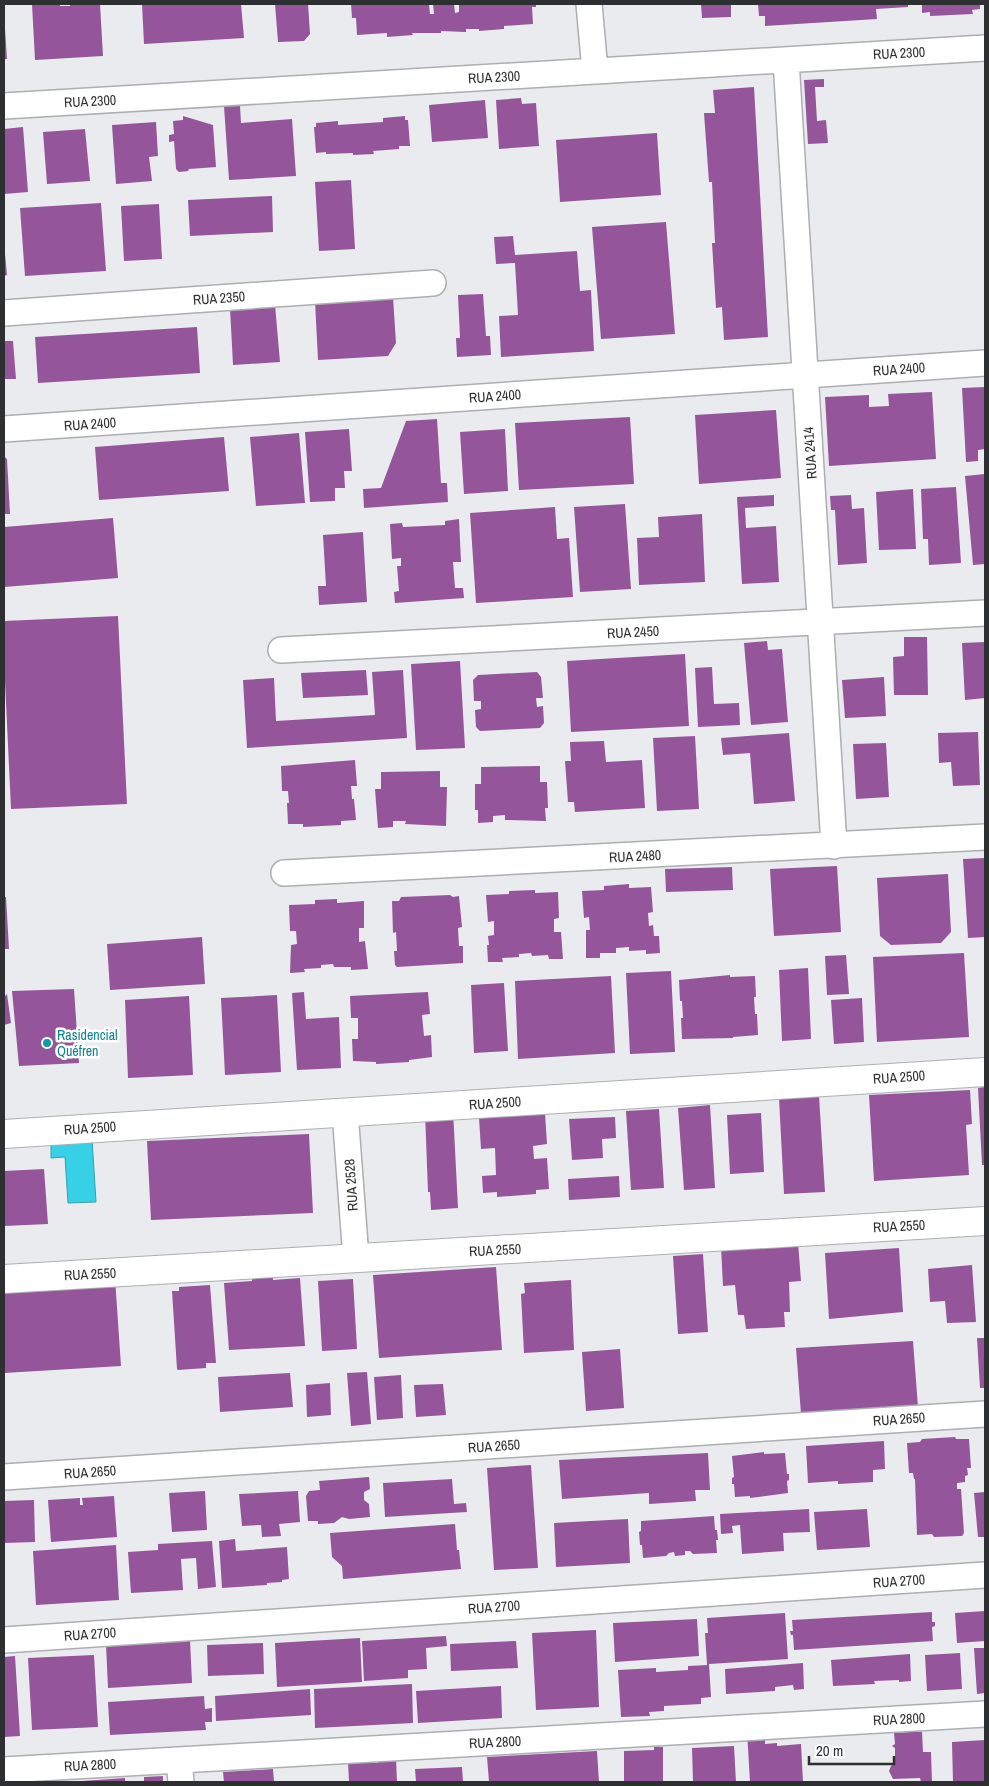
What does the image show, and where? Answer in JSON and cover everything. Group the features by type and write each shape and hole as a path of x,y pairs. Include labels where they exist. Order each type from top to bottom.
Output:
{"main road":[{"name":"RUA 2500","path":"4,1134 985,1072"},
{"name":"RUA 2550","path":"4,1279 985,1221"}],"street":[{"path":"589,4 595,71"},
{"name":"RUA 2300","path":"4,106 985,48"},
{"name":"RUA 2414","path":"786,60 834,846"},
{"name":"RUA 2350","path":"4,313 434,283"},
{"name":"RUA 2400","path":"4,429 985,363"},
{"name":"RUA 2450","path":"281,650 985,613"},
{"name":"RUA 2480","path":"284,873 985,837"},
{"name":"RUA 2528","path":"345,1112 356,1258"},
{"name":"RUA 2650","path":"4,1477 985,1414"},
{"name":"RUA 2700","path":"4,1640 985,1575"},
{"name":"RUA 2800","path":"4,1770 180,1771 985,1714"}],"water":[{"path":"92,1139 96,1202 68,1203 65,1157 51,1158 51,1141"}],"building":[{"path":"32,4 70,6 70,4 100,4 103,56 35,60"},
{"path":"142,4 241,4 244,38 144,44"},
{"path":"275,4 308,4 310,34 304,41 278,42"},
{"path":"351,4 429,4 430,14 434,14 433,4 454,4 455,13 459,12 459,4 536,4 536,7 532,7 533,24 504,26 504,29 479,31 479,29 466,29 466,32 441,31 441,33 412,33 413,35 387,37 387,33 357,35 356,18 352,18"},
{"path":"701,4 731,4 731,17 702,18"},
{"path":"758,4 908,4 908,7 876,9 877,19 765,26 765,16 759,16"},
{"path":"922,4 980,4 980,9 972,10 973,14 930,16 930,12 922,13"},
{"path":"5,29 7,59 4,59"},
{"path":"824,79 824,87 815,87 817,121 826,120 828,143 808,144 804,80"},
{"path":"754,87 768,337 724,340 722,307 716,308 712,243 715,243 712,182 709,182 704,113 715,113 713,90"},
{"path":"521,98 522,104 536,103 539,146 499,149 496,100"},
{"path":"485,100 488,138 432,142 429,105"},
{"path":"224,106 240,106 241,123 292,119 296,176 229,180"},
{"path":"183,116 213,125 216,167 189,169 188,171 179,172 176,169 174,141 169,142 169,135 174,134 173,121 183,120"},
{"path":"405,116 405,120 408,120 410,146 373,151 374,154 316,153 314,127 316,127 316,123 338,121 338,125 383,122 383,118"},
{"path":"156,122 158,156 149,157 152,181 116,184 112,125"},
{"path":"23,127 28,192 4,194 4,129"},
{"path":"85,129 90,181 47,184 43,132"},
{"path":"657,133 661,195 560,202 556,140"},
{"path":"351,180 355,249 319,251 315,182"},
{"path":"272,196 273,232 190,236 188,200"},
{"path":"101,203 106,271 25,276 20,208"},
{"path":"159,204 162,259 124,261 121,206"},
{"path":"666,222 675,334 601,339 592,227"},
{"path":"513,236 515,255 577,251 580,291 591,290 594,351 501,357 499,316 518,315 515,263 496,264 494,237"},
{"path":"4,254 7,275 4,276"},
{"path":"483,294 486,336 490,336 491,355 457,357 456,338 460,338 458,295"},
{"path":"393,297 396,343 388,356 318,360 315,301"},
{"path":"275,305 280,362 233,365 230,308"},
{"path":"197,327 200,373 38,383 35,337"},
{"path":"4,341 13,341 16,379 4,379"},
{"path":"985,387 985,449 978,450 978,461 966,462 962,388"},
{"path":"932,392 936,459 829,466 825,397 869,395 869,407 889,406 888,394"},
{"path":"776,410 781,478 699,484 695,415"},
{"path":"630,417 634,484 519,490 515,423"},
{"path":"437,419 441,483 447,483 448,502 364,508 363,489 381,488 406,421"},
{"path":"349,429 352,471 344,471 345,488 335,488 335,501 310,502 305,432"},
{"path":"505,429 508,491 464,494 460,432"},
{"path":"299,433 305,503 256,506 250,437"},
{"path":"224,437 229,491 99,500 95,447"},
{"path":"4,456 7,459 10,514 4,514"},
{"path":"985,474 985,564 973,565 965,476"},
{"path":"956,487 961,563 929,565 928,539 923,539 921,489"},
{"path":"913,489 916,549 879,550 876,492"},
{"path":"774,495 774,506 745,508 746,528 776,526 779,582 742,584 737,497"},
{"path":"851,495 852,509 864,508 867,563 838,565 835,510 831,510 830,496"},
{"path":"625,504 631,589 580,592 574,507"},
{"path":"555,507 557,539 569,538 573,597 476,603 470,513"},
{"path":"702,514 705,582 639,585 637,538 659,537 658,517"},
{"path":"113,518 118,578 4,587 4,527"},
{"path":"459,519 461,562 453,562 455,588 463,588 464,598 395,603 394,592 399,591 397,566 401,566 401,558 392,559 390,524 402,523 403,527 445,525 445,521"},
{"path":"363,532 367,602 319,605 318,586 326,586 323,535"},
{"path":"118,616 127,804 11,809 4,621"},
{"path":"904,637 927,637 928,695 894,695 893,657 904,656"},
{"path":"767,641 768,650 782,649 788,722 751,725 744,643"},
{"path":"985,642 985,698 965,700 962,643"},
{"path":"685,654 689,726 571,732 567,661"},
{"path":"460,661 465,748 416,750 411,664"},
{"path":"712,667 714,704 739,703 740,725 698,727 695,668"},
{"path":"366,670 368,695 303,698 301,673"},
{"path":"403,670 407,738 247,748 243,680 274,678 276,721 375,715 372,672"},
{"path":"537,672 541,677 543,698 536,698 537,707 543,706 544,723 540,728 480,731 476,727 475,710 481,709 481,701 474,701 473,680 478,675"},
{"path":"884,677 886,716 845,718 842,680"},
{"path":"978,732 980,785 953,786 951,762 939,763 938,733"},
{"path":"789,733 795,801 754,804 750,753 723,755 721,738"},
{"path":"695,736 699,809 657,811 653,738"},
{"path":"604,741 606,762 642,760 645,808 575,812 574,802 568,802 565,761 571,761 570,742"},
{"path":"886,743 889,797 856,799 853,744"},
{"path":"355,760 357,786 351,786 356,820 341,821 341,825 303,827 303,824 288,824 288,791 282,791 281,766"},
{"path":"540,766 540,782 547,782 548,808 545,808 546,821 505,820 505,815 493,816 493,822 478,823 478,810 475,810 475,784 481,784 481,767"},
{"path":"440,771 440,787 447,787 446,826 405,824 406,821 393,821 393,827 378,828 375,789 381,789 381,772"},
{"path":"985,858 985,937 968,938 963,859"},
{"path":"837,866 841,932 774,936 770,869"},
{"path":"732,867 733,890 666,892 665,869"},
{"path":"948,874 951,932 941,943 891,945 880,936 877,878"},
{"path":"629,884 629,888 651,887 653,912 648,913 649,926 653,925 654,936 659,936 660,953 646,954 646,950 629,951 629,947 616,948 616,953 600,953 600,958 586,958 586,930 590,930 589,917 584,918 582,891 604,890 604,886"},
{"path":"535,890 535,893 558,892 559,918 554,919 554,932 561,932 563,959 549,959 548,955 532,956 531,953 519,954 519,957 502,958 503,962 488,962 488,936 494,935 494,921 488,922 486,895 509,894 509,891"},
{"path":"450,895 453,897 459,896 462,927 458,928 459,946 463,946 463,963 397,967 395,965 394,951 397,951 396,932 393,933 392,901 399,901 401,897"},
{"path":"4,897 6,897 9,949 4,949"},
{"path":"337,899 337,903 364,901 364,928 359,928 359,942 365,941 368,969 351,970 351,967 334,967 333,964 321,965 321,968 304,969 305,972 290,973 291,945 297,944 296,931 290,931 289,905 315,904 315,900"},
{"path":"202,937 205,984 110,990 107,944"},
{"path":"964,953 969,1037 877,1042 873,957"},
{"path":"846,955 849,994 827,995 825,956"},
{"path":"808,968 811,1039 782,1041 779,970"},
{"path":"671,971 675,1052 630,1054 626,973"},
{"path":"730,975 730,977 755,976 756,997 754,997 758,1035 733,1038 682,1039 681,1018 683,1018 679,980"},
{"path":"611,976 615,1053 518,1059 515,981"},
{"path":"504,983 508,1051 474,1053 471,985"},
{"name":"Rasidencial Quéfren","path":"74,989 79,1063 19,1066 12,991"},
{"path":"304,992 306,1019 339,1017 341,1068 297,1070 292,993"},
{"path":"428,992 430,1014 422,1015 424,1036 431,1035 432,1057 409,1060 409,1062 376,1064 376,1062 353,1061 352,1039 358,1039 358,1018 351,1018 350,996"},
{"path":"7,994 11,1023 4,1025 4,997"},
{"path":"277,995 281,1072 225,1075 221,998"},
{"path":"189,996 193,1075 128,1078 125,1000"},
{"path":"862,998 864,1042 834,1044 831,1000"},
{"path":"985,1087 985,1165 982,1165 978,1088"},
{"path":"970,1090 972,1124 966,1125 969,1175 874,1181 869,1095"},
{"path":"819,1096 825,1192 784,1194 779,1098"},
{"path":"710,1105 715,1188 684,1190 678,1108"},
{"path":"659,1109 664,1188 631,1190 626,1111"},
{"path":"453,1110 458,1208 431,1210 430,1192 428,1192 425,1112"},
{"path":"532,1110 531,1115 545,1113 547,1144 533,1146 534,1159 547,1158 549,1189 536,1190 536,1194 497,1197 497,1192 483,1193 482,1176 496,1175 495,1148 481,1149 479,1118 493,1117 493,1113"},
{"path":"761,1113 764,1172 730,1174 727,1115"},
{"path":"615,1117 616,1138 602,1139 603,1158 572,1160 569,1119"},
{"path":"309,1134 313,1213 151,1220 147,1141"},
{"path":"44,1169 48,1224 4,1226 4,1171"},
{"path":"619,1176 620,1197 569,1200 568,1179"},
{"path":"798,1242 801,1281 789,1282 790,1312 784,1312 785,1327 746,1329 744,1315 738,1315 735,1285 723,1286 721,1247"},
{"path":"899,1248 903,1312 829,1319 825,1253"},
{"path":"703,1254 708,1332 678,1334 673,1256"},
{"path":"972,1265 976,1322 947,1323 945,1301 930,1302 928,1269"},
{"path":"496,1267 502,1350 379,1358 373,1275"},
{"path":"273,1276 273,1280 300,1278 305,1346 229,1350 224,1283 252,1281 252,1277"},
{"path":"115,1278 121,1366 4,1373 4,1285"},
{"path":"353,1279 357,1349 322,1351 318,1281"},
{"path":"571,1280 574,1350 524,1353 521,1294 525,1293 524,1283"},
{"path":"210,1285 216,1363 206,1363 206,1368 178,1370 172,1291 179,1291 179,1287"},
{"path":"977,1338 985,1338 985,1388 980,1388"},
{"path":"913,1341 918,1407 801,1414 796,1348"},
{"path":"620,1349 624,1408 586,1411 582,1352"},
{"path":"367,1372 371,1424 351,1426 347,1373"},
{"path":"290,1373 293,1407 220,1412 218,1377"},
{"path":"401,1375 403,1418 377,1420 374,1377"},
{"path":"330,1383 331,1415 307,1417 306,1385"},
{"path":"443,1384 446,1415 416,1417 414,1385"},
{"path":"955,1437 956,1439 969,1439 971,1468 967,1468 968,1475 965,1476 965,1482 957,1483 957,1489 961,1489 964,1533 962,1536 934,1537 932,1534 917,1535 915,1479 913,1473 909,1473 907,1443 920,1442 922,1439"},
{"path":"884,1441 885,1469 873,1470 873,1482 838,1484 838,1481 808,1483 806,1446"},
{"path":"764,1452 764,1454 785,1453 787,1474 789,1474 789,1480 787,1481 788,1493 750,1498 750,1496 735,1497 734,1484 732,1484 732,1478 734,1477 732,1456"},
{"path":"708,1453 710,1490 695,1490 696,1501 649,1504 649,1493 562,1499 559,1460"},
{"path":"531,1465 538,1568 494,1570 487,1468"},
{"path":"369,1477 370,1489 364,1492 364,1500 369,1504 370,1517 349,1519 342,1517 334,1523 318,1524 318,1521 308,1521 306,1496 309,1491 320,1490 319,1481"},
{"path":"452,1479 454,1504 466,1503 467,1512 385,1517 383,1483"},
{"path":"205,1491 207,1530 172,1532 169,1493"},
{"path":"298,1491 300,1522 279,1524 281,1536 262,1537 261,1525 242,1526 239,1494"},
{"path":"985,1492 985,1537 978,1537 974,1493"},
{"path":"114,1496 117,1537 51,1542 48,1500 80,1498 80,1505 83,1505 82,1498"},
{"path":"34,1500 35,1542 4,1543 4,1501"},
{"path":"809,1509 810,1532 783,1533 784,1551 742,1554 740,1525 732,1526 733,1533 721,1534 720,1514"},
{"path":"867,1509 870,1547 817,1550 814,1512"},
{"path":"714,1516 718,1540 716,1540 717,1553 693,1554 690,1551 685,1551 685,1555 675,1556 674,1552 666,1556 643,1558 639,1532 641,1531 641,1521"},
{"path":"628,1519 630,1563 556,1567 554,1523"},
{"path":"455,1524 461,1569 343,1579 342,1566 332,1557 330,1533"},
{"path":"235,1539 236,1551 287,1547 289,1579 282,1580 282,1582 267,1583 267,1585 222,1588 219,1541"},
{"path":"212,1541 216,1587 198,1589 196,1558 181,1559 183,1590 131,1593 128,1552 158,1550 158,1544"},
{"path":"116,1545 119,1600 36,1605 33,1551"},
{"path":"985,1611 985,1641 957,1643 955,1613"},
{"path":"932,1612 932,1622 935,1622 935,1626 932,1627 933,1641 794,1650 793,1635 791,1635 790,1631 793,1631 792,1620"},
{"path":"785,1613 788,1659 709,1664 711,1697 701,1698 701,1704 664,1706 664,1711 649,1712 650,1716 621,1717 618,1670 656,1668 656,1672 688,1670 688,1666 707,1665 705,1633 708,1633 707,1618"},
{"path":"697,1619 699,1656 615,1662 613,1623"},
{"path":"596,1630 599,1707 536,1710 532,1633"},
{"path":"446,1636 447,1646 426,1648 427,1669 408,1670 408,1678 364,1681 362,1641"},
{"path":"360,1638 362,1682 277,1687 275,1643"},
{"path":"190,1640 192,1683 108,1688 106,1645"},
{"path":"516,1641 518,1668 451,1671 450,1644"},
{"path":"263,1643 264,1674 208,1676 207,1645"},
{"path":"974,1648 985,1648 985,1693 977,1694"},
{"path":"960,1653 962,1689 927,1691 925,1655"},
{"path":"910,1654 911,1681 874,1681 875,1684 833,1686 831,1660"},
{"path":"94,1655 98,1727 32,1730 28,1658"},
{"path":"15,1656 20,1736 4,1737 4,1657"},
{"path":"803,1663 804,1689 794,1690 793,1685 775,1687 775,1691 726,1694 725,1669"},
{"path":"412,1684 413,1723 315,1728 314,1689"},
{"path":"501,1686 502,1718 418,1723 416,1691"},
{"path":"310,1689 311,1715 216,1721 215,1696"},
{"path":"204,1696 205,1709 212,1708 212,1722 205,1722 206,1730 110,1735 108,1702"},
{"path":"918,1728 918,1732 922,1732 923,1752 931,1752 932,1782 921,1782 920,1778 893,1779 889,1771 895,1763 895,1748 892,1746 895,1744 894,1733 911,1732 911,1729"},
{"path":"765,1730 765,1744 777,1743 777,1746 801,1744 803,1782 750,1782 747,1731"},
{"path":"985,1740 985,1782 953,1782 952,1742"},
{"path":"734,1746 736,1782 693,1782 692,1748"},
{"path":"654,1747 663,1747 663,1781 624,1782 624,1751 654,1750"},
{"path":"597,1751 599,1782 489,1782 487,1757"},
{"path":"396,1758 397,1782 349,1782 348,1761 364,1760 364,1763 378,1763 378,1759"},
{"path":"462,1767 463,1782 416,1782 415,1769"},
{"path":"273,1769 274,1782 224,1782 223,1772"},
{"path":"163,1776 163,1782 144,1782 144,1777"},
{"path":"125,1778 125,1782 82,1782 82,1781"}],"place":[{"name":"Rasidencial Quéfren","path":"47,1043"}]}
